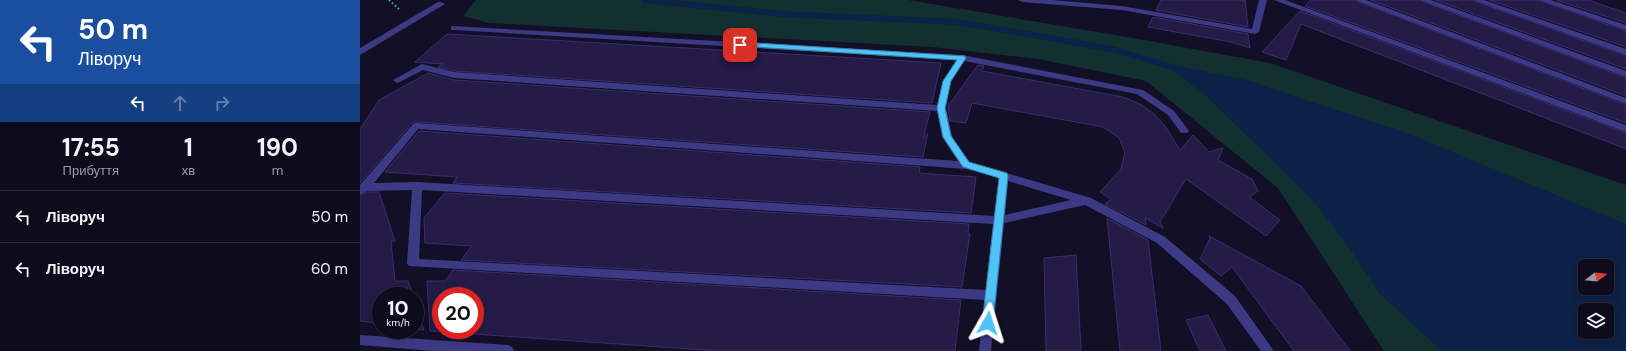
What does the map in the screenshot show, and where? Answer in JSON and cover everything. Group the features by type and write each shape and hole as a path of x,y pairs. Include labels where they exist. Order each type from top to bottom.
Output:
{"lane":[{"path":"1022,0 1122,8 1255,32 1263,0"},
{"path":"1278,0 1626,129"},
{"path":"1359,0 1626,101"},
{"path":"1424,0 1626,74"},
{"path":"1478,0 1626,52"},
{"path":"1542,0 1626,28"},
{"path":"360,52 441,4"},
{"path":"454,28 962,58 1140,92 1171,113 1184,130"},
{"path":"962,58 947,81 941,108 947,137 966,165"},
{"path":"397,80 422,67 454,75 941,108"},
{"path":"363,189 416,126 966,165 1087,200 1161,240 1231,300 1268,351"},
{"path":"985,351 1004,176"},
{"path":"363,189 417,186 999,220 1087,200"},
{"path":"417,186 413,263 991,295"},
{"path":"360,340 508,351"}],"green space":[{"path":"476,0 908,0 1270,63 1626,185 1626,351 1384,351 1278,188 1146,81 1038,59 932,47 489,23 463,16"}],"water":[{"path":"1164,63 1251,81 1402,131 1626,224 1626,351 1442,351 1380,294 1346,243 1309,196 1206,96"}],"building":[{"path":"1161,0 1245,0 1248,27 1156,10"},
{"path":"1311,0 1354,0 1626,105 1626,123 1305,6"},
{"path":"1370,0 1419,0 1626,78 1626,96"},
{"path":"1435,0 1472,0 1626,56 1626,69"},
{"path":"1489,0 1538,0 1626,31 1626,47"},
{"path":"1556,0 1588,0 1626,13 1626,23"},
{"path":"1300,11 1626,133 1626,149 1301,24 1286,60 1262,52"},
{"path":"1153,17 1248,34 1250,48 1231,42 1148,27"},
{"path":"447,34 941,63 932,103 454,71 438,67 443,64 415,62"},
{"path":"978,65 984,66 982,71 1123,97 1142,105 1154,114 1165,126 1180,150 1193,135 1209,152 1223,148 1218,160 1252,179 1258,191 1249,197 1280,220 1266,236 1186,179 1160,222 1163,228 1145,218 1146,225 1105,204 1111,199 1100,192 1121,169 1125,152 1119,138 1103,127 972,103 966,123 950,121 948,106"},
{"path":"428,73 454,80 930,112 923,139 928,133 923,157 416,122 412,123 360,183 360,129 379,100"},
{"path":"419,131 920,167 919,173 976,177 971,213 453,183 457,177 385,172"},
{"path":"367,192 379,192 395,241 391,241 395,281 408,281 410,287 372,287 372,323 360,321 360,196"},
{"path":"445,193 969,224 968,234 970,234 962,287 461,260 472,246 425,243 424,218"},
{"path":"1107,218 1148,240 1161,351 1120,351"},
{"path":"1209,236 1301,286 1350,351 1294,351 1232,267 1221,276 1200,259 1210,238"},
{"path":"1076,255 1081,351 1046,351 1044,258"},
{"path":"453,270 961,300 955,351 719,351 484,335 484,287 432,287 432,331 430,331 427,281 445,281"},
{"path":"1208,315 1226,351 1200,351 1186,320"}],"waterway":[{"path":"644,0 781,14 958,22 1112,49 1172,67"}],"route":[{"path":"740,45 962,58 947,81 941,108 947,137 966,165 1004,176 988,323"}]}
